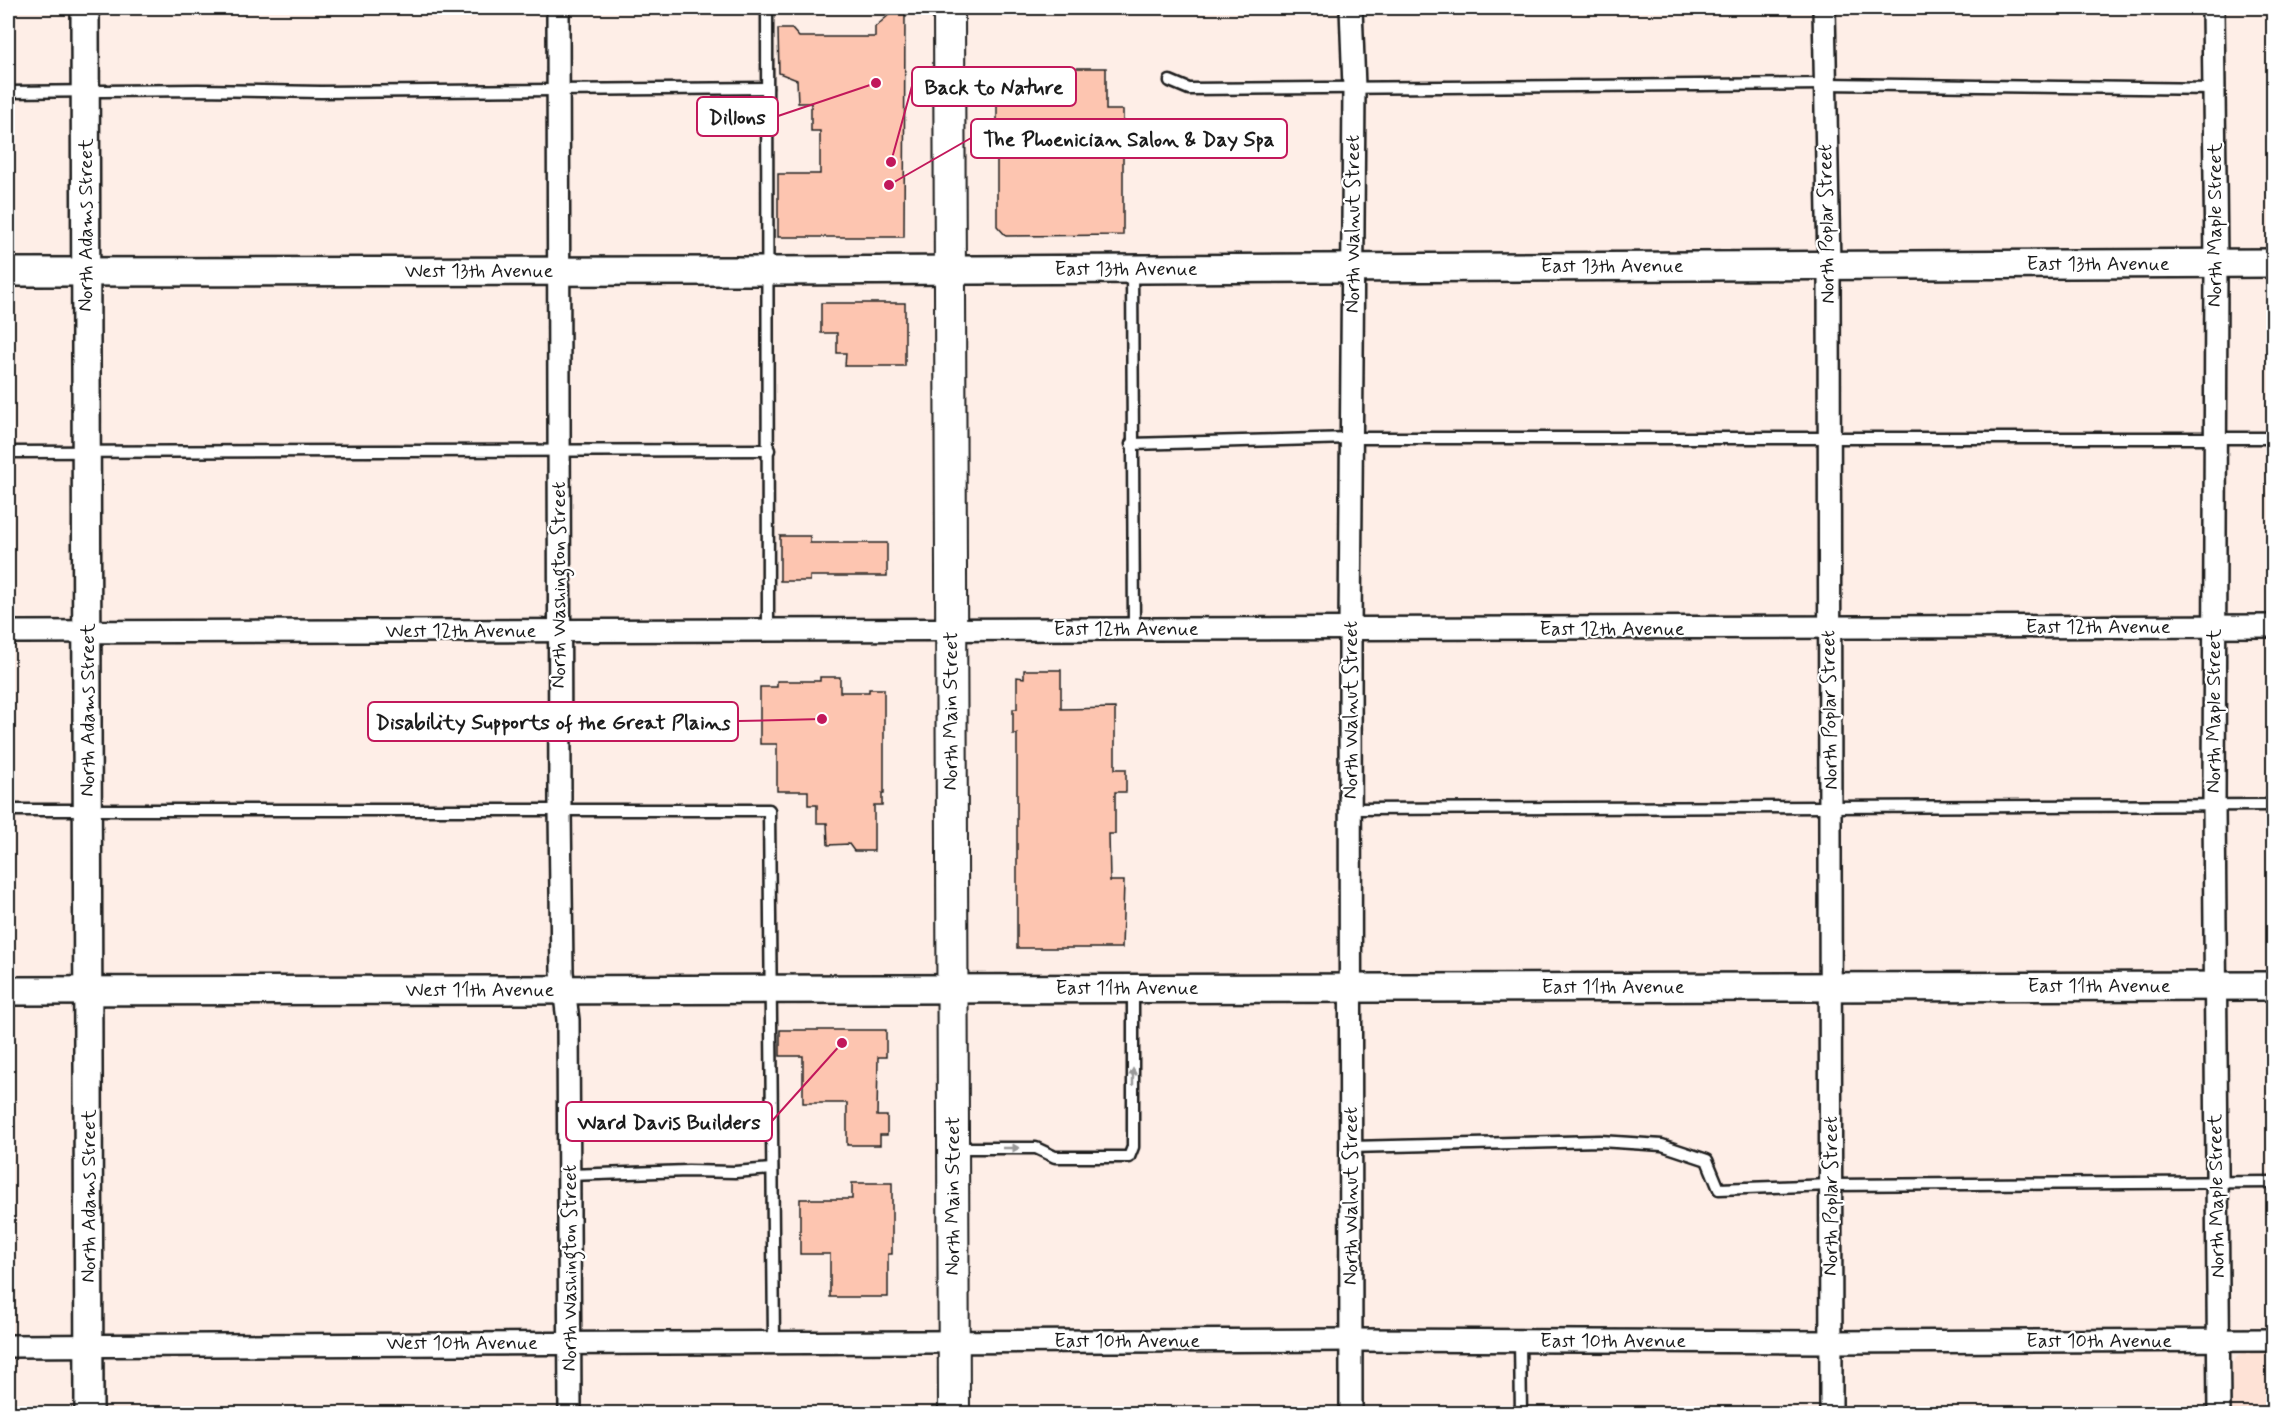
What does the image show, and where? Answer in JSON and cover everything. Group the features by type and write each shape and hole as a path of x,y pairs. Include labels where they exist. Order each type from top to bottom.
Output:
{"main road":[{"name":"North Main Street","path":"949,8 954,1413"}],"street":[{"name":"North Adams Street","path":"85,8 89,1413"},
{"name":"North Washington Street","path":"558,8 560,810 562,972 568,1008 570,1413"},
{"name":"North Walnut Street","path":"1351,8 1354,87 1350,630 1351,1413"},
{"name":"North Poplar Street","path":"1824,8 1829,265 1831,1413"},
{"name":"North Maple Street","path":"2213,8 2216,263 2214,805 2219,1413"},
{"name":"East 13th Avenue","path":"951,269 2274,263"},
{"name":"West 13th Avenue","path":"8,272 951,269"},
{"name":"East 12th Avenue","path":"951,630 2274,626"},
{"name":"West 12th Avenue","path":"8,632 951,630"},
{"name":"East 11th Avenue","path":"952,989 2274,986"},
{"name":"West 11th Avenue","path":"8,992 952,989"},
{"name":"East 10th Avenue","path":"953,1342 2274,1340"},
{"name":"West 10th Avenue","path":"8,1346 953,1342"}],"lane":[{"path":"767,8 768,630"},
{"path":"1170,81 1189,89 1825,84 2214,89"},
{"path":"8,92 767,88"},
{"path":"1132,269 1131,444 1134,628"},
{"path":"1131,444 1352,438 2274,438"},
{"path":"8,452 769,450"},
{"path":"1351,808 2274,805"},
{"path":"8,810 769,810 774,1342"},
{"path":"953,1148 1036,1148 1055,1157 1129,1157 1133,1147 1133,988"},
{"path":"1351,1147 1600,1141 1662,1144 1707,1160 1719,1189 1831,1185 2274,1182"},
{"path":"569,1175 688,1171 735,1172 772,1169"},
{"path":"1520,1341 1521,1413"}],"shaded area":[{"path":"2242,1353 2273,1353 2273,1413 2231,1413 2232,1366 2237,1356"}],"building":[{"path":"897,8 905,11 904,237 778,237 778,174 820,174 820,131 811,131 811,103 798,103 797,80 779,73 778,29 792,29 799,37 875,37 875,27"},
{"path":"997,68 1106,68 1106,110 1123,110 1123,235 1006,236 997,226"},
{"path":"821,303 905,303 905,366 845,366 846,353 837,353 837,333 821,333"},
{"path":"780,536 810,536 810,543 887,543 887,576 810,576 810,581 780,581"},
{"path":"1024,670 1061,670 1061,709 1115,708 1115,769 1126,769 1126,792 1115,792 1115,834 1109,834 1110,881 1124,881 1122,948 1017,948 1017,734 1013,734 1013,709 1017,709 1017,677 1024,678"},
{"path":"820,677 840,677 840,692 869,692 869,689 884,689 884,793 882,793 882,805 874,805 874,851 854,851 849,844 828,845 827,823 817,823 817,805 808,805 808,791 777,791 777,744 760,744 760,687 777,687 777,681 820,681"},
{"path":"780,1030 886,1030 886,1057 878,1057 877,1116 887,1116 887,1135 880,1135 880,1145 847,1145 847,1103 803,1103 803,1056 780,1056"},
{"path":"852,1183 892,1183 892,1254 888,1254 888,1297 830,1297 830,1254 800,1254 800,1199 852,1199"}],"place":[{"name":"Dillons","path":"876,83"},
{"name":"Back to Nature","path":"891,162"},
{"name":"The Phoenician Salon & Day Spa","path":"889,185"},
{"name":"Disability Supports of the Great Plains","path":"822,719"},
{"name":"Ward Davis Builders","path":"842,1043"}]}
